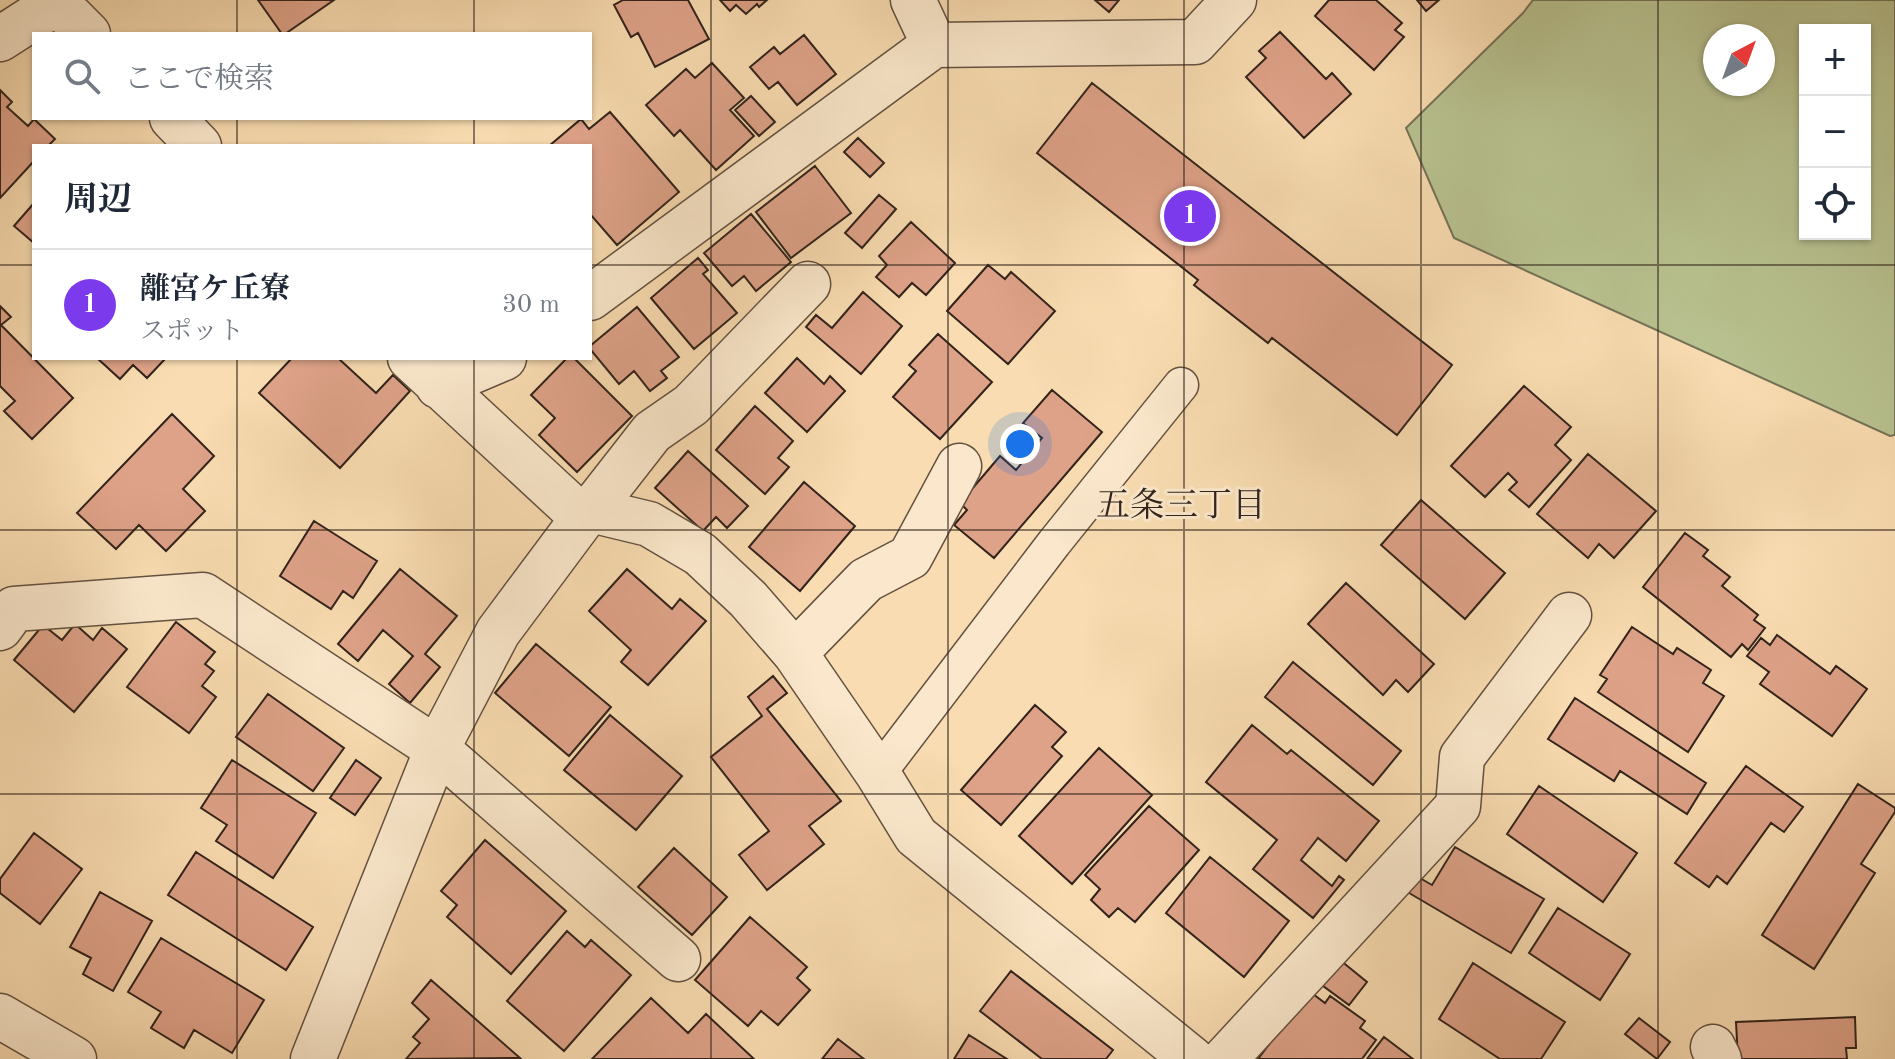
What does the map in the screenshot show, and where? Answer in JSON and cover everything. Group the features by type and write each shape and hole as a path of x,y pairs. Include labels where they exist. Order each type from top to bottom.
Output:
{"street":[{"path":"913,0 934,45"},
{"path":"592,297 934,45 1195,42 1234,0"},
{"path":"0,39 57,1 86,32"},
{"path":"174,120 197,144"},
{"path":"313,1059 437,749 498,632 652,432 691,405 808,284"},
{"path":"424,372 493,360"},
{"path":"424,372 587,514 649,524 700,554 748,599 795,653 878,774 916,836 1176,1054"},
{"path":"795,653 866,580 910,557 959,466"},
{"path":"0,628 14,609 203,595 437,749 678,959"},
{"path":"1225,1059 1458,806 1462,757 1569,615"},
{"path":"0,1016 74,1059"}],"lane":[{"path":"878,774 1054,543 1181,385"}],"green space":[{"path":"1533,0 1895,0 1895,435 1890,436 1454,238 1406,128"}],"building":[{"path":"258,0 334,0 288,32 281,32"},
{"path":"623,0 688,0 709,39 655,67 638,33 631,37 614,5"},
{"path":"720,0 767,0 746,14 736,5 730,11"},
{"path":"1095,0 1119,0 1109,12"},
{"path":"1329,0 1376,0 1402,23 1395,30 1404,37 1374,70 1315,16"},
{"path":"1417,0 1439,0 1426,11"},
{"path":"1280,32 1326,79 1332,73 1351,94 1304,138 1246,77 1266,58 1259,51"},
{"path":"804,35 836,74 797,105 778,82 769,89 750,67 774,47 780,54"},
{"path":"712,63 744,98 730,110 754,136 716,170 680,130 674,136 646,105 686,69 695,78"},
{"path":"1092,83 1452,365 1397,435 1272,338 1268,343 1194,285 1198,280 1037,153"},
{"path":"0,90 12,102 7,107 28,126 35,120 55,139 50,144 32,144 32,163 0,198"},
{"path":"751,96 775,122 759,136 735,110"},
{"path":"610,112 679,192 617,245 592,216 592,144 551,144 580,120 589,129"},
{"path":"858,138 884,163 870,177 844,152"},
{"path":"815,166 851,213 791,258 756,212"},
{"path":"879,195 896,209 862,248 845,233"},
{"path":"32,205 32,241 14,226"},
{"path":"751,214 791,262 756,291 744,276 732,286 704,253"},
{"path":"911,222 955,263 926,295 912,283 899,297 876,277 887,265 879,256"},
{"path":"698,258 708,270 703,274 737,313 694,349 651,298"},
{"path":"988,265 1005,279 1011,272 1055,311 1008,364 947,311"},
{"path":"863,292 902,326 861,374 806,327 816,315 832,328"},
{"path":"0,306 11,317 1,325 32,360 73,398 32,439 4,411 15,401 0,386"},
{"path":"637,307 679,357 661,371 667,378 650,391 634,371 619,384 592,351 592,344"},
{"path":"938,334 992,382 940,439 893,397 916,371 909,365"},
{"path":"797,358 824,384 830,376 845,391 807,432 765,393"},
{"path":"99,360 164,360 147,378 133,365 120,379"},
{"path":"290,360 340,360 376,393 393,375 410,391 340,468 259,393"},
{"path":"565,360 576,360 632,416 577,472 539,435 555,418 531,395"},
{"path":"1524,386 1571,427 1555,445 1571,460 1529,507 1509,490 1517,482 1508,473 1485,497 1451,466"},
{"path":"1052,390 1102,432 994,558 954,525 967,510 960,503 1000,456 1016,470 1042,438 1023,423"},
{"path":"755,406 793,441 778,458 789,467 765,494 716,450"},
{"path":"172,414 214,456 183,489 205,511 166,551 139,525 116,549 77,513"},
{"path":"688,451 748,506 727,528 716,517 703,531 655,488"},
{"path":"1588,454 1656,511 1614,558 1599,544 1588,558 1537,514"},
{"path":"804,482 855,526 800,591 749,547"},
{"path":"1421,500 1505,573 1465,619 1381,545"},
{"path":"314,521 377,561 353,598 343,591 331,609 280,576"},
{"path":"1685,533 1708,550 1703,556 1730,577 1722,586 1758,615 1754,620 1765,628 1748,650 1742,644 1731,657 1643,587"},
{"path":"400,569 457,616 425,654 440,667 410,703 389,684 413,656 383,630 358,661 338,644"},
{"path":"627,569 672,609 680,599 706,621 648,685 621,662 631,650 589,611"},
{"path":"1346,583 1434,664 1408,692 1396,680 1383,695 1308,624"},
{"path":"176,622 215,652 205,664 214,671 202,686 216,697 189,733 127,687"},
{"path":"75,624 93,640 102,628 127,649 74,712 14,660 43,625 62,640"},
{"path":"1632,627 1673,654 1677,648 1711,670 1703,683 1724,696 1688,752 1598,692 1607,679 1600,675"},
{"path":"1777,635 1830,674 1836,666 1867,689 1832,736 1760,684 1769,672 1747,656 1761,638 1770,645"},
{"path":"536,644 611,707 569,756 495,693"},
{"path":"1293,662 1401,751 1373,785 1265,697"},
{"path":"773,676 787,693 767,709 841,801 809,826 824,844 767,890 739,855 769,831 711,757 762,716 748,697"},
{"path":"268,694 344,748 313,791 236,737"},
{"path":"1575,698 1706,783 1687,814 1620,771 1614,781 1548,739"},
{"path":"1035,705 1066,732 1052,747 1062,756 1001,825 961,790"},
{"path":"610,715 682,776 636,830 564,770"},
{"path":"1252,725 1287,754 1291,750 1379,821 1346,861 1318,838 1301,860 1332,886 1339,876 1344,880 1313,918 1253,869 1277,840 1206,782"},
{"path":"1099,748 1152,795 1072,884 1019,836"},
{"path":"232,760 316,813 273,878 216,841 227,825 201,808"},
{"path":"356,760 381,778 355,815 330,798"},
{"path":"1746,766 1803,807 1784,832 1771,823 1727,884 1717,876 1709,887 1675,863"},
{"path":"1858,784 1895,808 1895,812 1861,864 1875,873 1814,969 1762,935"},
{"path":"1539,786 1637,853 1603,902 1507,834"},
{"path":"1149,806 1199,850 1135,922 1118,908 1109,917 1091,900 1100,889 1085,875"},
{"path":"34,833 82,869 40,924 0,893 0,879"},
{"path":"485,840 566,911 511,974 447,917 457,905 441,891"},
{"path":"1455,847 1544,899 1511,953 1404,890 1413,874 1432,885"},
{"path":"674,848 727,897 692,935 638,887"},
{"path":"196,852 313,927 286,970 168,895"},
{"path":"1210,857 1289,921 1244,977 1166,913"},
{"path":"100,892 152,921 113,991 83,974 91,958 70,947"},
{"path":"1558,908 1630,954 1600,1000 1529,953"},
{"path":"750,917 807,967 797,978 810,990 778,1025 761,1011 748,1026 695,980"},
{"path":"567,931 585,947 591,940 631,975 564,1051 507,1001"},
{"path":"161,938 264,1000 232,1053 194,1030 184,1048 151,1028 161,1012 128,992"},
{"path":"1335,956 1367,982 1349,1005 1315,980"},
{"path":"1473,963 1565,1022 1541,1059 1500,1059 1439,1019"},
{"path":"1011,971 1113,1050 1106,1059 1042,1059 980,1011"},
{"path":"431,980 520,1058 406,1059 420,1043 413,1037 429,1019 412,1003"},
{"path":"1309,991 1325,1003 1330,996 1365,1021 1360,1028 1376,1040 1362,1059 1258,1059"},
{"path":"651,998 688,1033 706,1014 754,1059 592,1059"},
{"path":"1855,1017 1856,1048 1846,1048 1847,1059 1738,1059 1736,1022"},
{"path":"1639,1018 1670,1042 1657,1059 1625,1034"},
{"path":"969,1035 1007,1059 954,1059"},
{"path":"1384,1037 1413,1059 1367,1059"},
{"path":"838,1039 864,1059 822,1059"}],"place":[{"name":"離宮ケ丘寮","path":"1190,216"}],"district":[{"name":"五条三丁目","path":"1181,504"}]}
